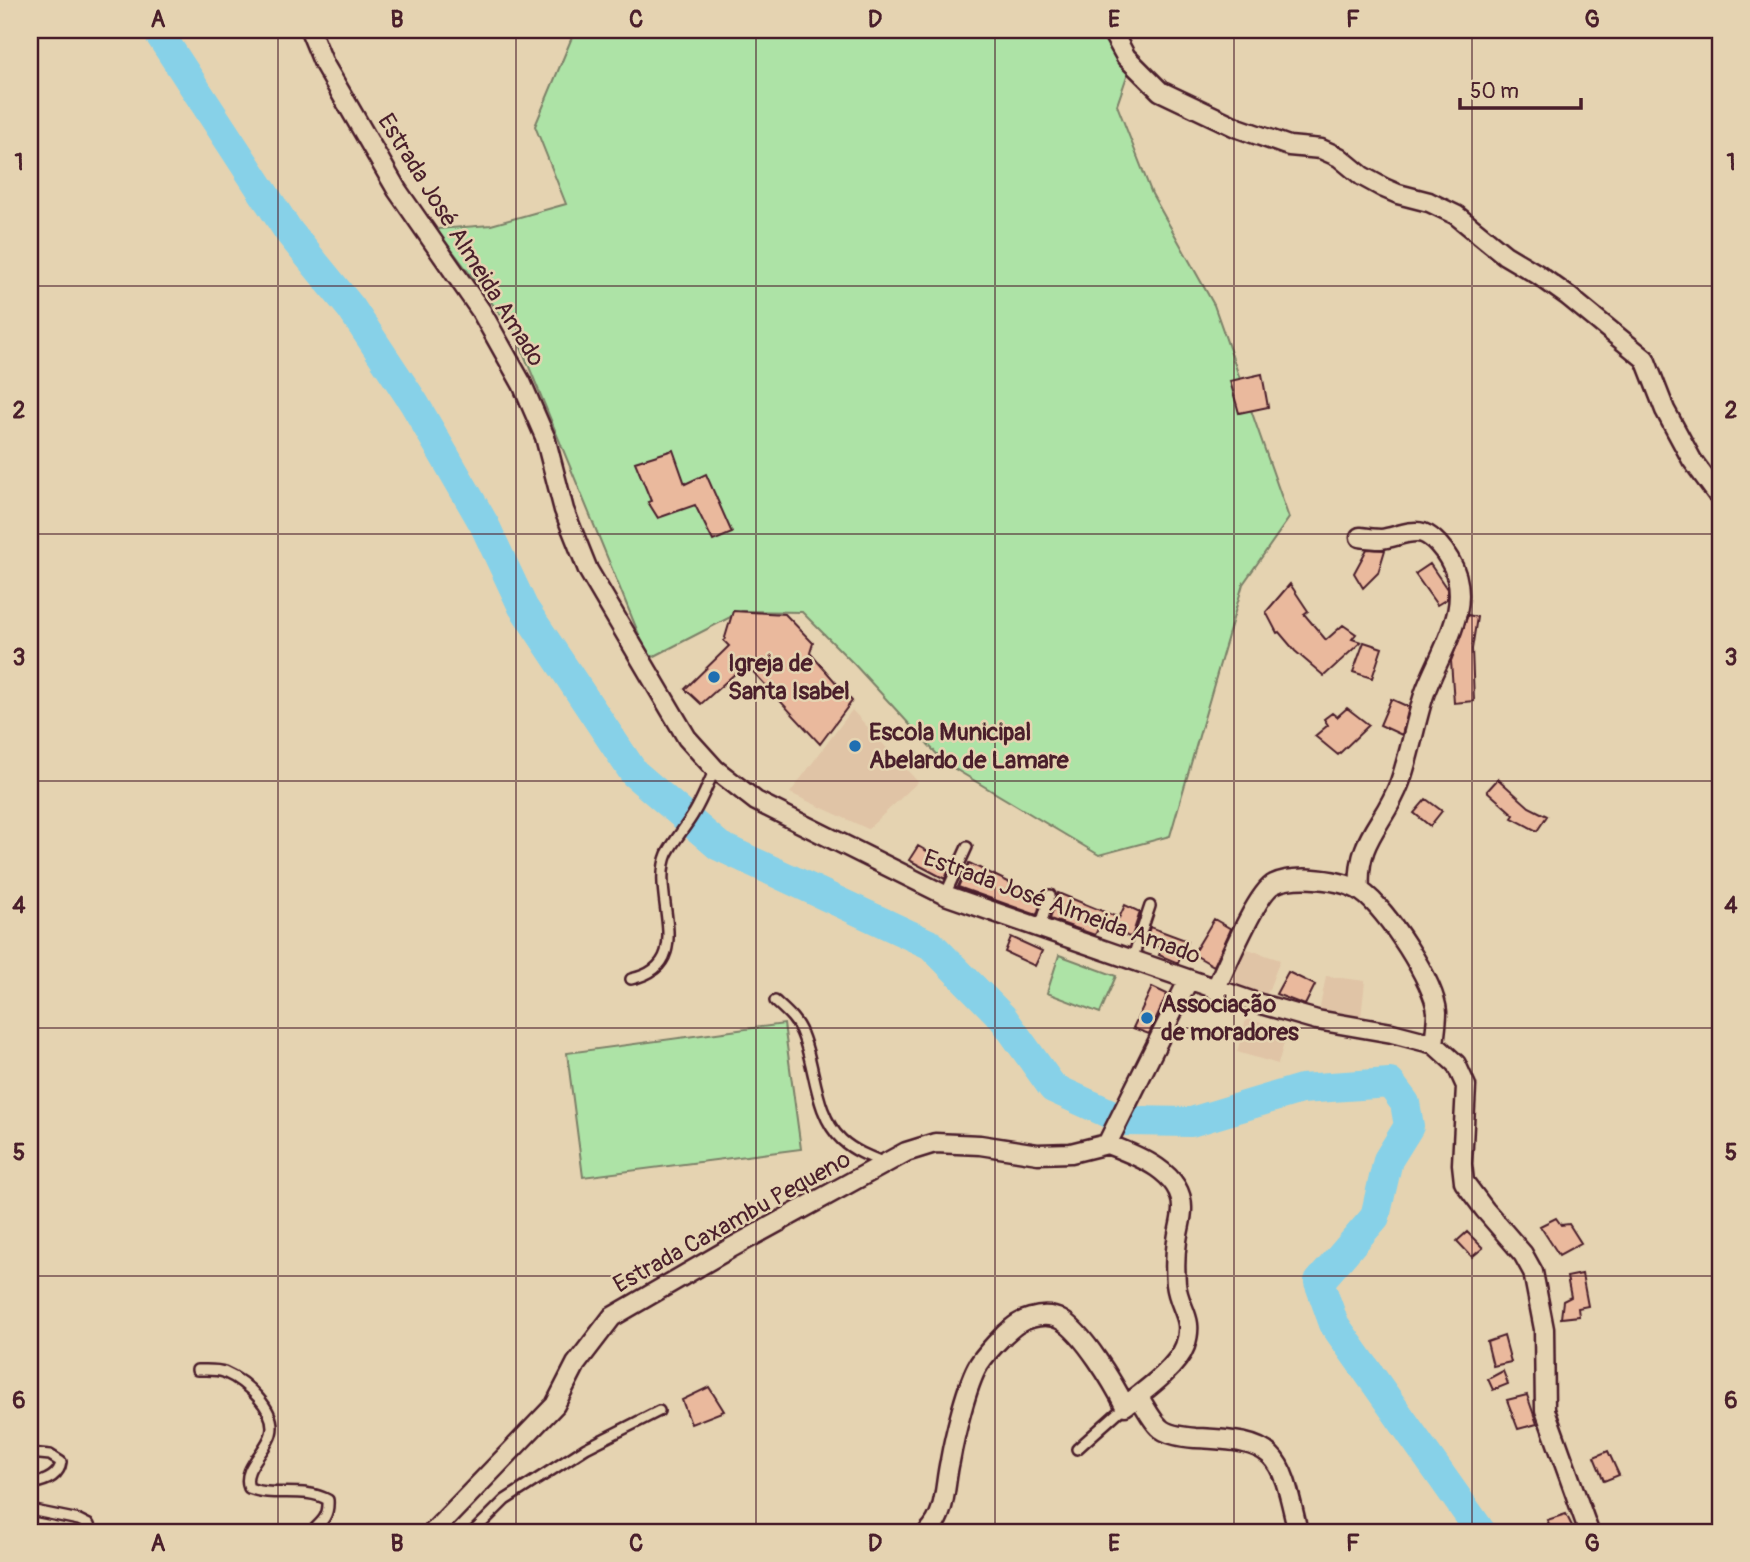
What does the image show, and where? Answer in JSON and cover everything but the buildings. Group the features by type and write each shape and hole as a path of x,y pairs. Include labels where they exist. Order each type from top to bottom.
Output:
{"street":[{"name":"Estrada José Almeida Amado","path":"310,30 324,64 397,190 481,311 522,384 545,437 564,510 588,570 687,738 715,769 756,802 945,895 1215,990 1317,1020 1392,1033 1434,1044"},
{"path":"1111,30 1126,58 1160,91 1238,128 1289,146 1321,149 1384,188 1429,202 1456,215 1505,255 1568,296 1645,359 1665,410 1686,450 1720,498"},
{"path":"1360,537 1382,539 1405,533 1423,533 1442,547 1452,564 1460,587 1456,619 1424,695 1399,785 1363,850 1359,873 1360,890"},
{"path":"1215,990 1259,900 1272,884 1297,877 1330,881 1360,890 1377,905 1423,972 1437,1011 1434,1044 1456,1063 1466,1086 1462,1164 1464,1182 1523,1254 1533,1272 1544,1329 1545,1410 1589,1532"},
{"path":"1131,1401 1175,1362 1185,1348 1190,1324 1176,1286 1176,1243 1182,1211 1181,1192 1169,1177 1109,1139 1188,981"},
{"name":"Estrada Caxambu Pequeno","path":"433,1532 555,1405 576,1364 612,1317 906,1152 935,1143 980,1145 1038,1154 1071,1153 1109,1139"},
{"path":"929,1532 935,1526 943,1508 949,1462 978,1365 1019,1321 1043,1314 1062,1320 1091,1352 1116,1389 1161,1429 1185,1437 1253,1443 1271,1453 1281,1470 1298,1532"}],"lane":[{"path":"631,979 645,976 656,967 670,942 664,894 667,854 696,811 715,769"},
{"path":"945,895 967,847"},
{"path":"1040,928 1050,895"},
{"path":"1132,960 1150,906"},
{"path":"775,1001 795,1020 803,1034 817,1092 840,1139 854,1150 886,1164"},
{"path":"197,1370 222,1371 255,1392 272,1419 272,1432 246,1481 249,1488 256,1491 317,1494 328,1500 329,1511 325,1519 312,1532"},
{"path":"1077,1449 1131,1401"},
{"path":"473,1532 505,1500 586,1448 659,1411"},
{"path":"30,1453 50,1455 61,1462 61,1466 55,1475 41,1483 30,1484"},
{"path":"30,1510 79,1520 89,1525 91,1532"}],"shaded area":[{"name":"Escola Municipal Abelardo de Lamare","path":"852,710 918,782 868,829 790,793"},
{"path":"1239,946 1280,960 1266,997 1224,982"},
{"path":"1326,976 1365,981 1361,1018 1319,1012"},
{"path":"1246,1019 1288,1029 1278,1064 1237,1052"}],"green space":[{"path":"575,30 1104,30 1129,70 1117,105 1152,194 1214,305 1289,518 1243,584 1170,836 1099,855 945,763 802,612 742,611 649,659 516,335 436,229 491,225 566,204 535,126"},
{"path":"1059,955 1116,976 1100,1013 1047,993"},
{"path":"784,1024 801,1149 583,1177 567,1053"}],"waterway":[{"path":"157,30 289,232 351,308 414,403 484,524 523,607 634,773 719,846 931,945 1003,1018 1053,1088 1126,1121 1191,1122 1301,1089 1390,1083 1405,1103 1409,1126 1388,1160 1375,1217 1319,1282 1334,1324 1481,1532"}],"place":[{"name":"Igreja de Santa Isabel","path":"714,677"},
{"name":"Escola Municipal Abelardo de Lamare","path":"855,746"},
{"name":"Associação de moradores","path":"1147,1018"}]}
